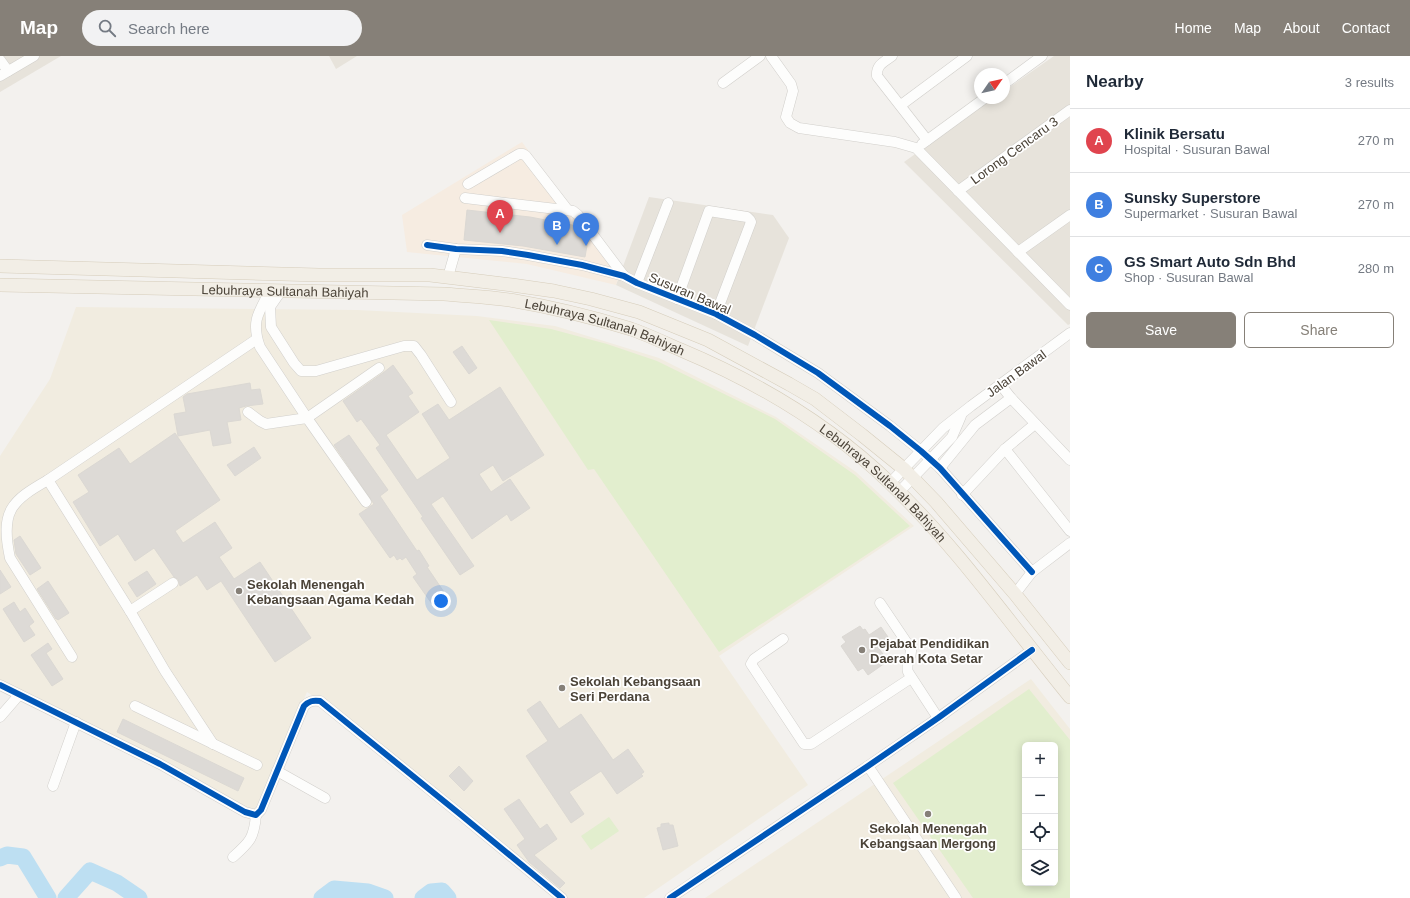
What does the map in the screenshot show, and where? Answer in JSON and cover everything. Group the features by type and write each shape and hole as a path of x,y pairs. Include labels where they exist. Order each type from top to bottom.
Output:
{"main road":[{"name":"Lebuhraya Sultanah Bahiyah","path":"0,266 448,277 512,285 591,299 639,312 708,340 815,399 862,435 908,474 936,502 1015,594 1070,663"},
{"name":"Lebuhraya Sultanah Bahiyah","path":"0,285 430,293 510,300 587,316 633,330 702,359 787,405 853,450 895,488 966,564 1070,697"}],"street":[{"path":"0,60 4,74 34,56"},
{"path":"723,83 760,56"},
{"path":"771,56 791,84 793,91 786,117 790,123 799,128 895,142 916,148 1070,305"},
{"path":"892,56 880,60 877,76 927,140"},
{"path":"901,105 967,56"},
{"path":"1010,78 1028,60 1042,56"},
{"path":"916,148 977,104"},
{"name":"Lorong Cencaru 3","path":"958,191 1070,110"},
{"path":"468,184 519,154 523,154 567,209"},
{"path":"465,198 567,209 573,211 578,215 624,276"},
{"path":"637,283 668,203"},
{"path":"677,299 710,211 747,216 751,222 716,314"},
{"path":"1018,252 1070,215"},
{"name":"Susuran Bawal","path":"427,245 456,249 502,251 528,255 582,265 624,276 637,283 716,314 755,335 818,373 884,421 921,451 940,468 962,495 1032,572"},
{"path":"448,277 456,249"},
{"path":"275,291 257,316 258,339 260,347 268,361 366,502"},
{"path":"275,291 270,306 271,327 294,363 301,371 316,371 404,346 414,346 451,402"},
{"name":"Jalan Bawal","path":"908,474 921,451 943,428 1070,333"},
{"path":"72,657 13,563 5,546 2,528 7,510 13,502 258,339"},
{"path":"248,412 260,422 266,424 307,418 379,368"},
{"path":"1000,384 1011,398 1070,460"},
{"path":"940,468 975,425 1011,398"},
{"name":"Jalan Bawal","path":"895,488 908,474 930,459 952,437 962,414"},
{"path":"962,495 1005,449 1035,424"},
{"path":"1005,449 1070,531"},
{"path":"48,480 130,611 164,671 213,744"},
{"path":"1015,594 1032,572 1070,543"},
{"path":"130,611 174,582"},
{"path":"880,603 910,649 911,653 906,667 911,678 938,718"},
{"path":"783,639 754,659 751,664 804,744 808,745 911,678"},
{"path":"671,897 868,766 938,718 1032,650"},
{"path":"0,685 160,764 245,812 256,815"},
{"path":"0,716 19,695"},
{"path":"233,857 248,843 255,828 256,815 261,810 304,706 307,702 314,700 320,702 562,898"},
{"path":"135,706 257,764"},
{"path":"53,786 76,722"},
{"path":"868,766 956,898"},
{"path":"277,771 325,798"}],"shaded area":[{"path":"0,56 61,56 0,92"},
{"path":"329,56 357,56 336,69"},
{"path":"1054,56 1070,56 1070,324 1068,325 904,162 986,104 1010,104 1010,87"},
{"path":"522,142 620,273 616,285 527,264 407,252 402,215"},
{"path":"649,197 773,215 789,238 748,346 616,285"},
{"name":"Sekolah Menengah Kebangsaan Agama Kedah","path":"76,307 357,310 477,316 555,326 659,358 776,417 856,472 914,526 719,656 808,785 644,898 558,898 351,721 307,692 256,814 0,687 0,456 50,379"},
{"name":"Sekolah Menengah Kebangsaan Mergong","path":"1031,679 1070,729 1070,898 705,898"}],"green space":[{"path":"489,320 551,329 607,344 657,361 775,419 855,475 910,526 719,652 594,469 588,470"},
{"path":"1029,689 1070,740 1070,898 973,898 893,783"},
{"path":"609,817 619,831 591,850 581,836"}],"building":[{"path":"467,210 530,217 577,226 588,240 585,257 523,246 464,240"},
{"path":"462,346 477,368 469,374 453,352"},
{"path":"393,365 413,393 408,396 419,412 386,435 417,480 450,458 422,414 438,404 449,420 500,387 544,455 503,481 493,465 479,474 491,492 510,479 530,508 511,521 507,514 472,539 443,496 431,504 474,566 460,575 376,448 380,445 361,419 357,422 343,401"},
{"path":"250,383 251,390 260,389 263,404 239,408 241,420 227,422 231,443 213,446 210,430 178,436 174,414 186,412 183,397 187,394"},
{"path":"175,433 220,500 175,531 183,543 215,522 232,548 219,557 234,579 260,562 311,638 275,662 221,581 207,590 197,575 180,586 178,579 174,577 154,548 135,561 118,534 100,546 73,502 89,492 78,475 119,448 130,464"},
{"path":"349,435 388,490 380,496 417,551 419,550 429,566 427,567 446,595 432,604 413,577 417,574 406,557 402,560 400,558 397,560 394,555 390,558 359,514 374,504 334,445"},
{"path":"254,447 261,458 235,476 227,465"},
{"path":"20,536 41,568 30,575 16,554 14,540"},
{"path":"0,570 11,587 0,594"},
{"path":"147,571 156,584 137,597 128,583"},
{"path":"48,581 69,613 58,620 37,589"},
{"path":"14,602 20,612 25,608 34,622 29,626 35,635 24,642 3,609"},
{"name":"Pejabat Pendidikan Daerah Kota Setar","path":"860,626 863,630 865,629 869,635 881,627 888,637 876,645 883,654 880,656 885,663 868,675 863,668 858,671 841,646 846,642 842,637"},
{"path":"48,643 52,649 46,653 63,679 52,686 31,655"},
{"path":"540,701 559,729 581,714 613,760 628,749 644,772 641,774 643,776 617,794 601,771 569,792 584,814 571,823 526,756 548,741 527,710"},
{"path":"123,719 244,778 238,791 117,732"},
{"path":"459,766 473,781 464,791 449,776"},
{"path":"519,799 540,829 547,824 557,839 534,855 565,883 560,888 529,862 517,845 525,839 504,809"},
{"path":"669,823 669,825 673,825 678,846 663,850 657,828 661,827 661,824"}],"waterway":[{"path":"0,858 7,855 23,857 48,898"},
{"path":"66,898 90,871 117,883 139,898"},
{"path":"322,898 334,889 368,892 385,898"},
{"path":"423,898 431,892 442,891 448,898"}],"cycle path":[{"path":"427,245 456,249 502,251 528,255 582,265 624,276 637,283 716,314 755,335 818,373 890,426 921,451 940,468 1032,572"},
{"path":"670,898 868,766 938,718 1032,650"},
{"path":"0,685 160,764 245,812 256,815 261,810 304,706 311,701 320,701 562,898"}],"place":[{"name":"Klinik Bersatu","path":"500,233"},
{"name":"Sunsky Superstore","path":"557,245"},
{"name":"GS Smart Auto Sdn Bhd","path":"586,246"},
{"name":"Sekolah Menengah Kebangsaan Agama Kedah","path":"239,591"},
{"name":"Pejabat Pendidikan Daerah Kota Setar","path":"862,650"},
{"name":"Sekolah Kebangsaan Seri Perdana","path":"562,688"},
{"name":"Sekolah Menengah Kebangsaan Mergong","path":"928,814"}]}
